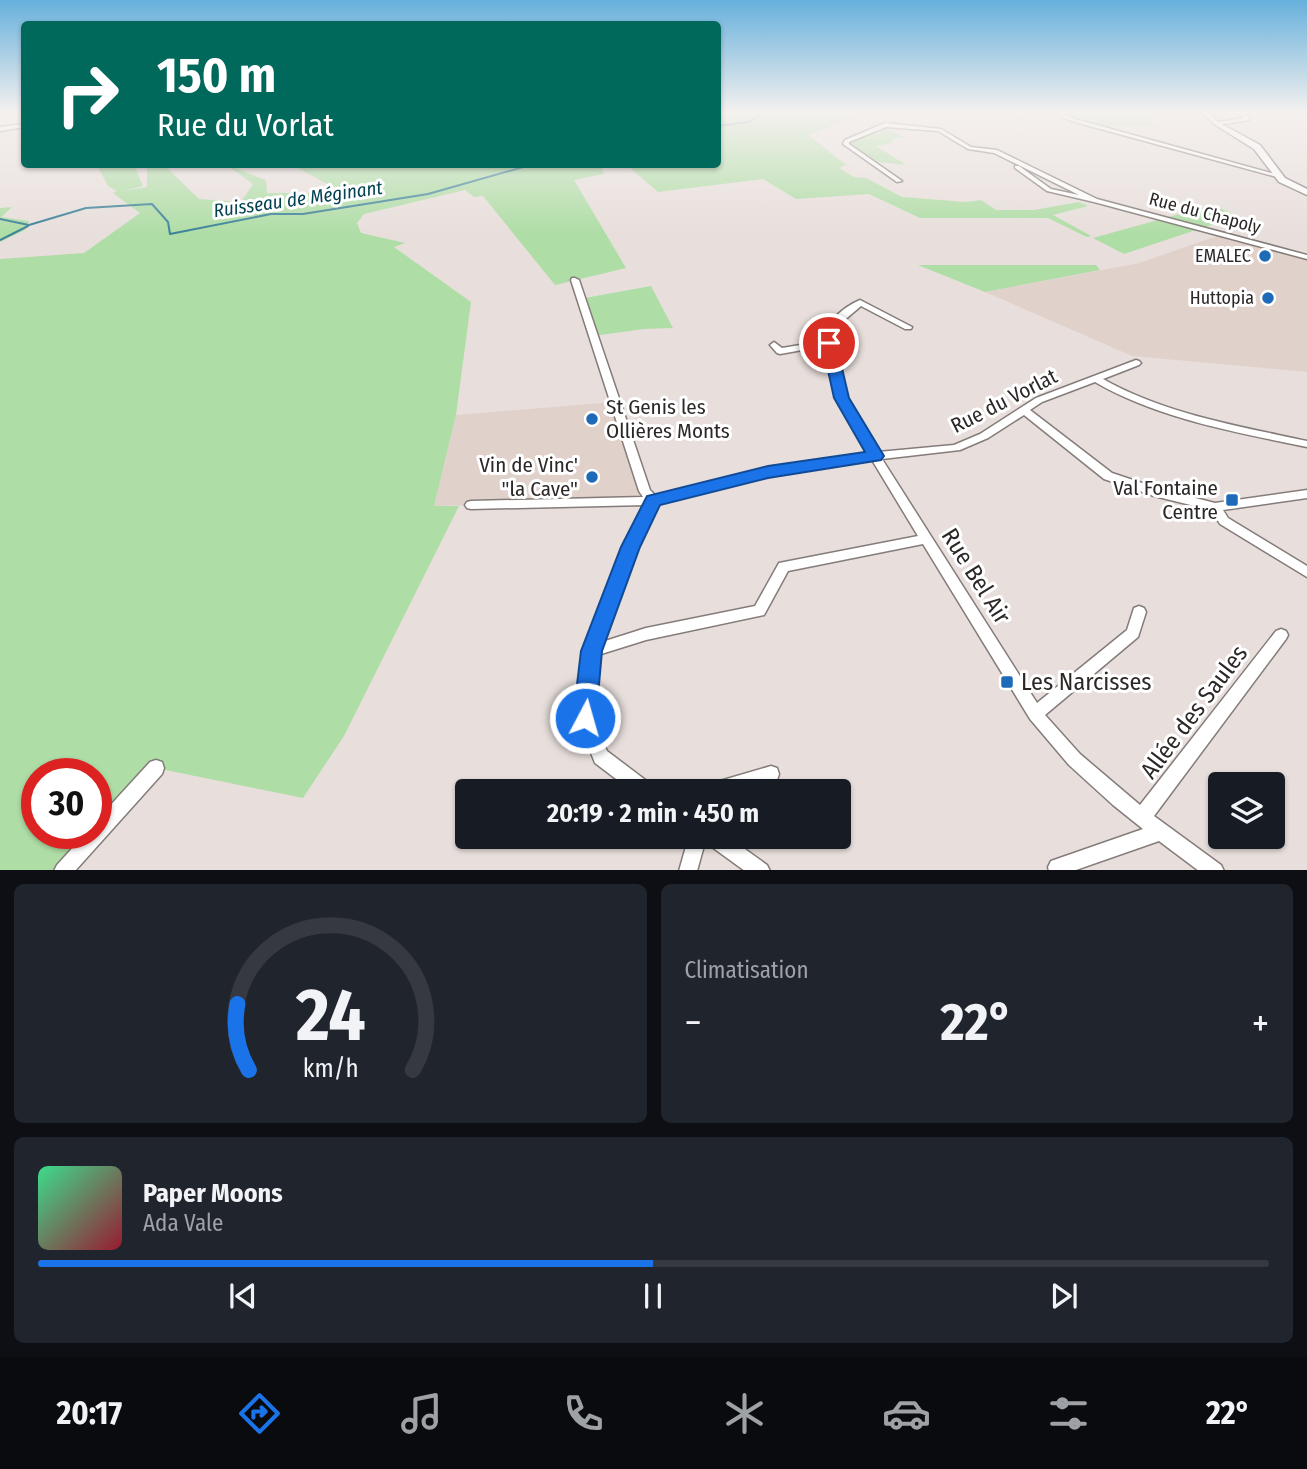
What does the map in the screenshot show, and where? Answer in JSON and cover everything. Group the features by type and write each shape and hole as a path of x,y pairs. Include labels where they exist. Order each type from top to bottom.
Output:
{"street":[{"name":"Rue du Chapoly","path":"859,153 900,181"},
{"name":"Rue du Chapoly","path":"996,153 1095,200"},
{"path":"1193,153 1279,176 1307,192"},
{"path":"1261,153 1279,176"},
{"name":"Rue du Chapoly","path":"1004,156 1003,159 1042,187 1307,257"},
{"path":"575,280 645,491 653,500 631,547 591,651 585,718 601,757 630,779"},
{"path":"774,345 780,351 829,343 827,336 831,327 860,302 908,327"},
{"name":"Rue Bel Air","path":"829,343 842,398 926,539 1055,742 1091,778 1215,870"},
{"name":"Rue du Vorlat","path":"471,505 653,500 768,472 875,456 956,448 984,436 1039,400 1136,363"},
{"path":"1096,379 1114,391 1150,404 1307,444"},
{"path":"1024,410 1108,476 1158,493 1215,507 1307,494"},
{"path":"1215,507 1224,521 1307,572"},
{"path":"591,651 646,634 759,611 785,567 926,539"},
{"path":"1035,714 1133,633 1139,612"},
{"name":"Allée des Saules","path":"1142,817 1281,635"},
{"path":"63,870 156,768"},
{"path":"754,779 771,774"},
{"path":"1057,867 1161,831"},
{"path":"688,870 694,849"},
{"path":"730,849 761,870"}],"shaded area":[{"path":"1223,234 1307,258 1307,372 1132,356 985,292 1139,263"},
{"path":"614,402 653,501 434,506 456,415"}],"green space":[{"path":"721,153 830,153 846,165 839,168 854,177 866,178 902,197 966,202 981,200 996,210 1034,210 1079,202 1088,206 1053,215 1091,236 1087,237 1048,218 920,218 869,194 796,199 763,179 658,192 630,168 721,168"},
{"path":"864,153 886,153 906,165 878,162"},
{"path":"99,168 135,168 143,186 123,191 147,187 147,168 167,168 199,199 241,202 253,184 231,168 235,168 266,180 267,193 310,193 329,185 298,168 602,168 604,174 574,180 626,268 555,285 483,196 474,197 465,190 364,214 357,223 361,233 405,243 394,247 471,302 456,415 434,506 459,506 344,736 303,798 156,768 112,813 112,758 21,758 21,849 78,849 57,870 0,870 0,259 84,253 140,213 113,193 117,191 108,186"},
{"path":"1212,205 1238,216 1124,254 1093,238"},
{"path":"12,207 1,217 29,221 25,230 0,242 0,208"},
{"path":"918,265 1096,265 1100,270 985,292"},
{"path":"651,286 673,328 593,336 580,296 585,298"}],"waterway":[{"name":"Ruisseau de Méginant","path":"0,219 29,225 86,208 152,204 168,222 170,234 271,214 303,214 428,194 520,168"},
{"path":"0,240 28,226"}],"place":[{"name":"EMALEC","path":"1265,256"},
{"name":"Huttopia","path":"1268,298"},
{"name":"St Genis les Ollières Monts","path":"592,419"},
{"name":"Vin de Vinc' \"la Cave\"","path":"592,477"},
{"name":"Val Fontaine Centre","path":"1232,500"},
{"name":"Les Narcisses","path":"1007,682"}],"route":[{"path":"585,718 591,651 631,547 653,500 768,472 875,456 842,398 829,343"}]}
